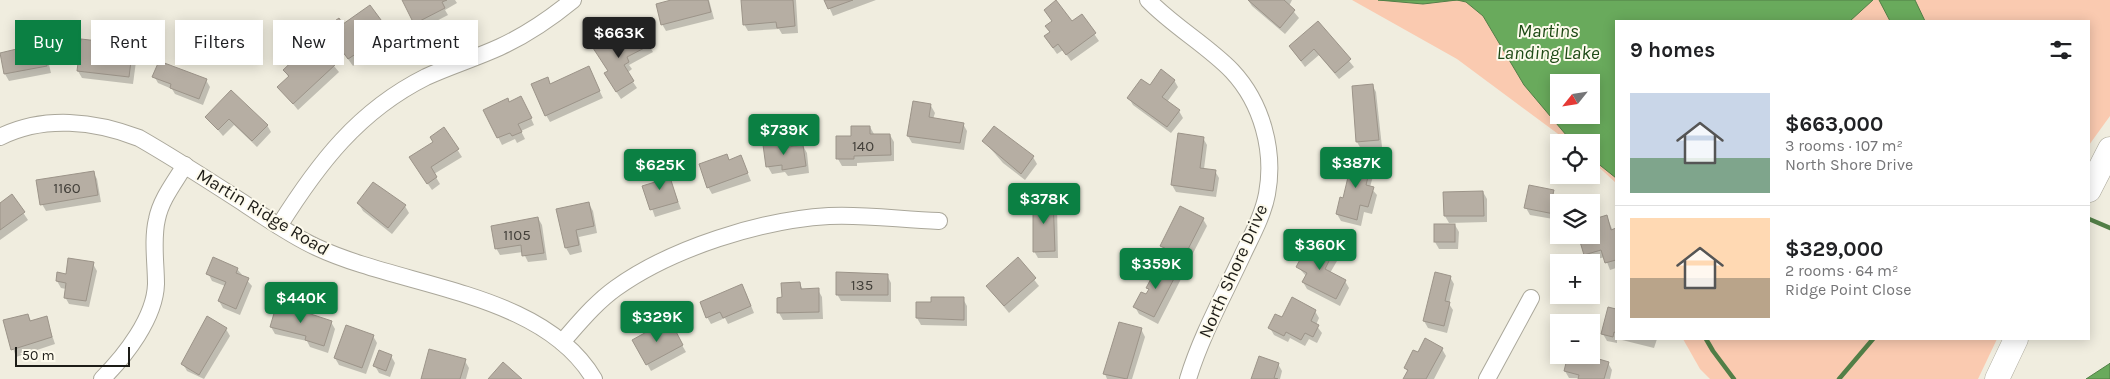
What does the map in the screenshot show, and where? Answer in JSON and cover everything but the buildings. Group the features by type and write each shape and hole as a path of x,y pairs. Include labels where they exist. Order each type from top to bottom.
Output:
{"street":[{"path":"279,226 326,157 351,130 376,109 426,77 500,47 526,33 573,0"},
{"name":"North Shore Drive","path":"1148,0 1163,16 1231,70 1248,92 1261,118 1269,156 1267,194 1258,222 1200,346 1188,379"},
{"name":"Martin Ridge Road","path":"0,137 25,128 49,124 96,125 139,138 315,247 353,263 509,309 536,322 562,342 594,379"},
{"path":"2090,188 2105,158"},
{"path":"102,379 139,334 150,313 156,287 155,235 157,218 164,199 185,165"},
{"path":"562,342 596,305 614,289 645,269 679,254 753,228 790,220 831,216 939,221"},
{"path":"1487,379 1531,298"},
{"path":"1997,379 2016,340"}],"shaded area":[{"path":"1352,0 2110,0 2110,116 2090,144 2090,20 1615,20 1615,182 1600,168 1600,134 1558,134 1457,59"},
{"path":"1684,340 1997,340 1978,379 1710,379 1700,369"}],"water":[{"path":"1378,0 1457,0 1423,4"},
{"name":"Martins Landing Lake","path":"1457,0 1873,0 1851,20 1615,20 1615,177 1600,165 1600,134 1565,134 1557,124 1600,124 1600,74 1550,74 1550,116 1524,85 1483,16 1466,2"},
{"path":"1879,0 1915,0 1925,20 1889,20"},
{"path":"2109,364 2110,379 2086,379"}],"waterway":[{"path":"2090,219 2110,228"},
{"path":"1707,340 1734,379"},
{"path":"1839,379 1872,340"}]}
